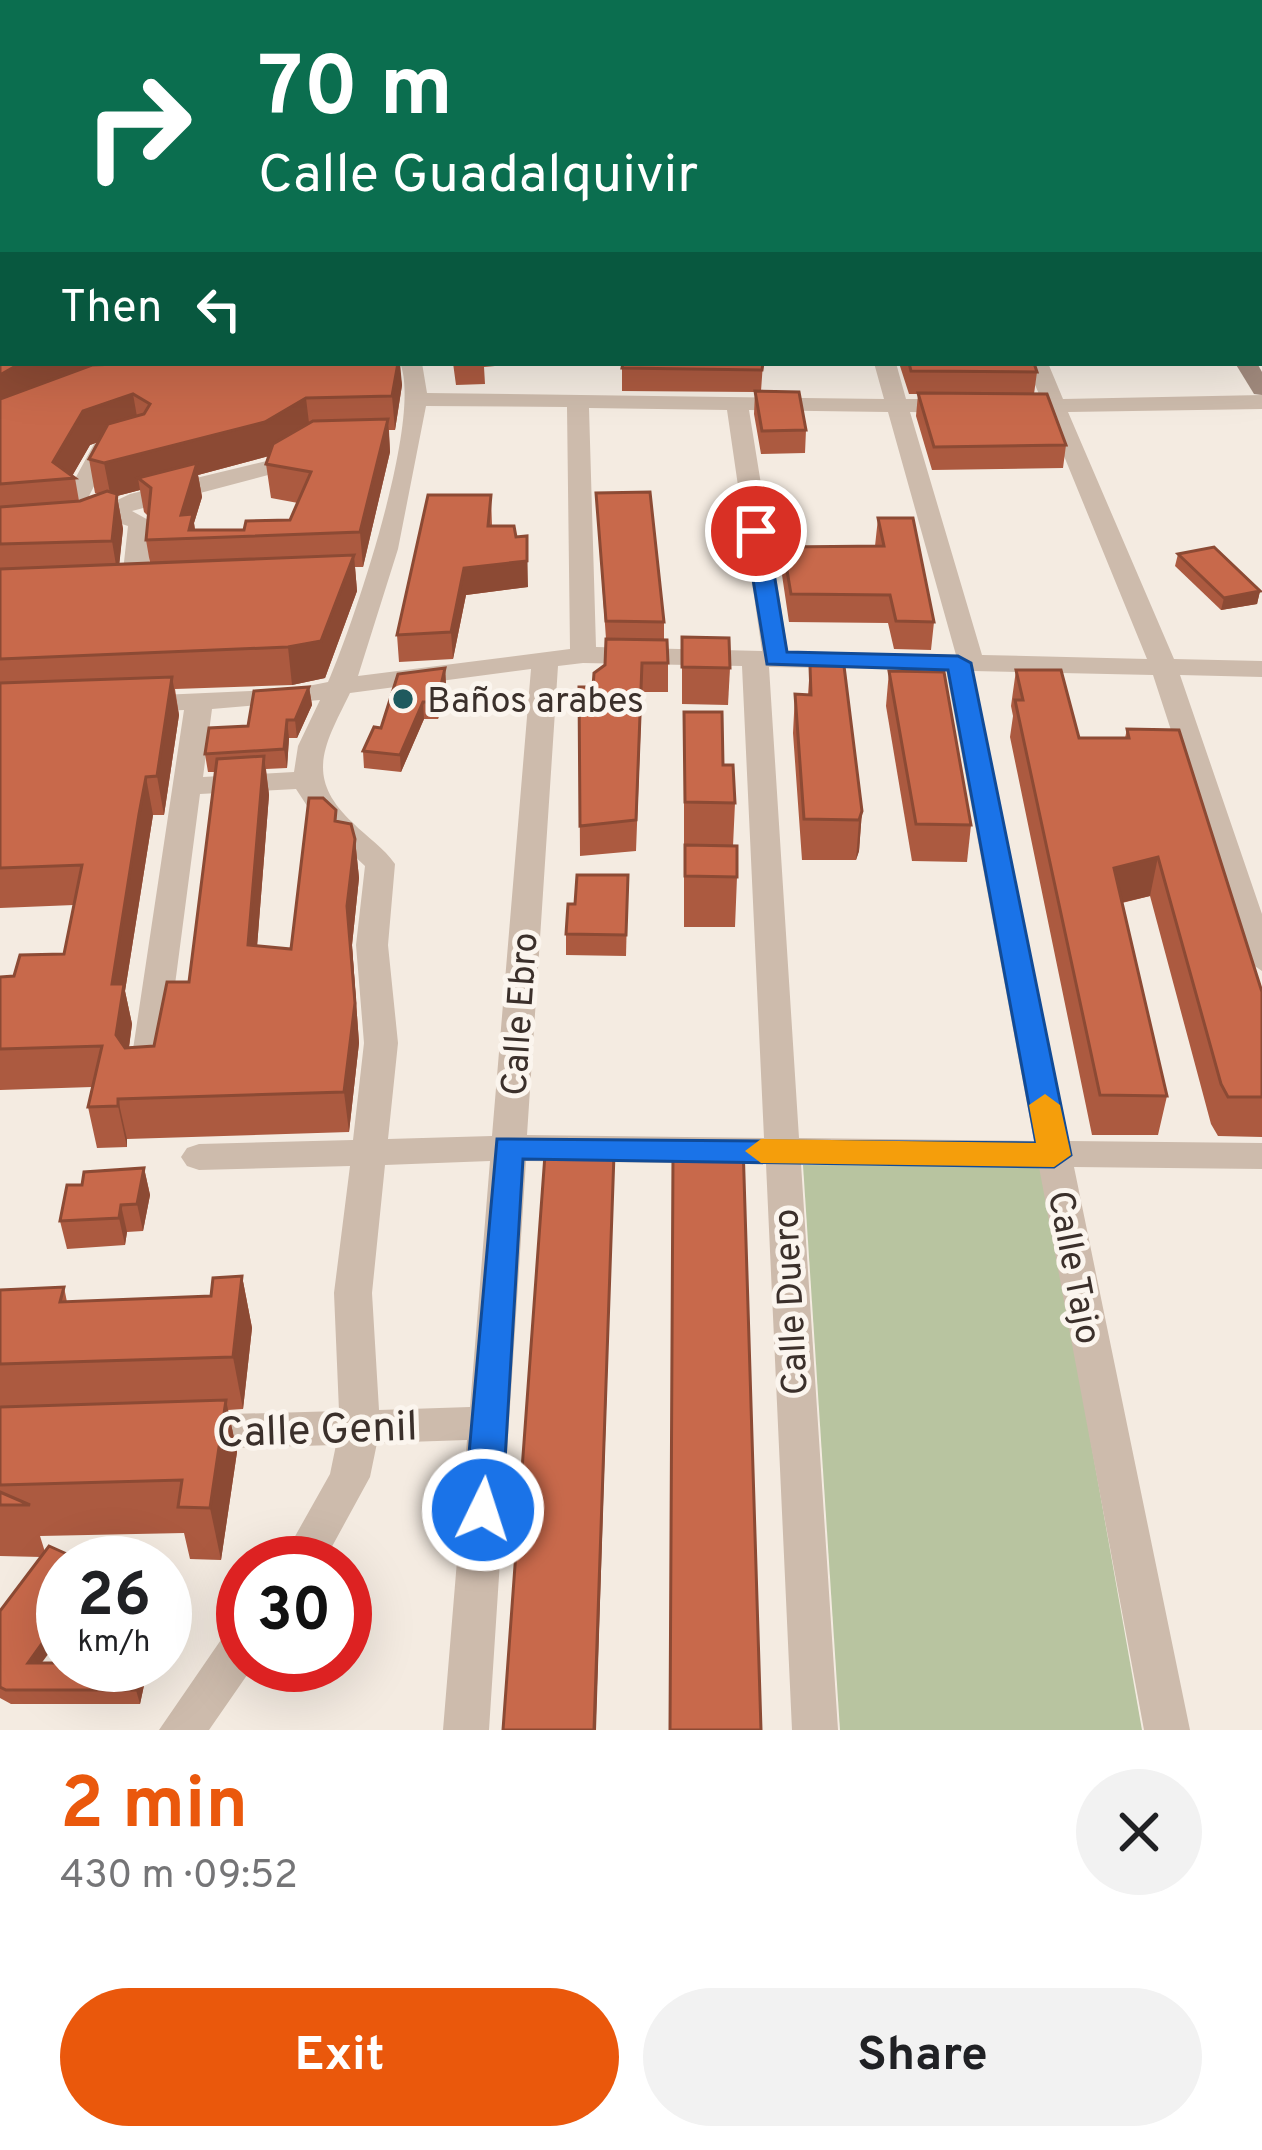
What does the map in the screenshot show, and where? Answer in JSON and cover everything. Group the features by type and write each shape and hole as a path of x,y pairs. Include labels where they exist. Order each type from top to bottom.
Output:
{"street":[{"name":"Calle Tajo","path":"886,366 965,663 1054,1155 1167,1730"},
{"path":"1038,366 1164,667 1262,959"},
{"path":"316,1536 350,1477 360,1427 352,1293 373,1148 381,1042 372,945 380,864 317,800 308,780 316,735 364,625 364,579 392,528 398,447 416,399 406,369"},
{"path":"416,399 1055,406 1262,402"},
{"path":"578,401 583,656"},
{"name":"Calle Duero","path":"737,403 765,659 780,1151 815,1730"},
{"path":"134,589 140,522 76,499 102,449 140,439"},
{"path":"0,530 86,525 138,499 248,475 297,454 329,449"},
{"path":"111,705 338,690 402,676 583,656 1262,669"},
{"name":"Calle Ebro","path":"466,1730 545,658"},
{"path":"146,1076 199,701"},
{"path":"187,786 308,780"},
{"path":"200,1157 373,1148 1262,1156"},
{"name":"Calle Genil","path":"158,1433 490,1423"},
{"path":"182,1730 216,1683"}],"green space":[{"path":"803,1165 1042,1166 1142,1730 840,1730"}],"building":[{"path":"89,366 397,366 392,396 306,398 265,422 104,463 89,459 108,424 144,414 150,404 133,394 83,411 53,462 75,478 0,484 0,399"},
{"path":"622,366 763,366 762,370"},
{"path":"910,366 1035,366 1037,372 911,371"},
{"path":"755,391 799,392 806,430 762,431"},
{"path":"918,393 1047,394 1066,445 934,447"},
{"path":"388,419 360,532 146,540 151,488 138,478 197,463 181,515 193,514 189,530 244,530 246,521 290,520 311,472 266,464 273,444 313,421"},
{"path":"107,491 117,494 112,541 0,544 0,507 80,501"},
{"path":"650,492 664,622 606,621 596,493"},
{"path":"428,495 491,495 488,526 514,526 516,537 527,536 527,561 464,568 451,632 397,635"},
{"path":"878,518 913,518 934,622 896,621 890,595 791,594 783,547 884,546"},
{"path":"1214,547 1260,591 1224,598 1178,554"},
{"path":"354,555 321,641 288,647 0,659 0,569"},
{"path":"682,637 729,638 730,668 682,667"},
{"path":"606,639 667,640 668,663 642,663 636,820 580,826 579,687 593,687 594,673 605,665"},
{"path":"810,666 844,666 862,811 859,820 804,819 795,694 811,695"},
{"path":"445,668 437,702 423,702 400,755 363,751 374,727 381,728 398,674"},
{"path":"1016,670 1061,670 1079,738 1129,738 1127,729 1179,730 1262,992 1262,1097 1228,1097 1221,1084 1158,857 1114,868 1167,1096 1100,1095 1015,700 1023,700"},
{"path":"889,671 944,672 971,825 916,824"},
{"path":"172,677 157,776 146,777 112,984 124,984 116,1035 125,1048 154,1046 167,982 189,982 217,759 264,756 248,945 291,949 309,798 323,798 336,810 335,821 351,824 355,839 347,906 355,1003 344,1092 118,1099 118,1106 88,1107 102,1046 0,1049 0,977 14,976 20,955 64,954 82,865 0,868 0,683"},
{"path":"309,687 295,720 287,720 284,749 205,754 209,728 248,726 254,691"},
{"path":"684,712 722,712 723,765 733,765 735,803 685,802"},
{"path":"685,845 737,846 737,877 685,876"},
{"path":"577,875 628,875 626,935 566,934"},
{"path":"546,1141 611,1142 614,1154 594,1730 503,1730"},
{"path":"678,1143 743,1144 761,1730 670,1730 673,1155 678,1155"},
{"path":"144,1168 137,1204 121,1205 119,1218 60,1221 67,1185 82,1185 84,1172"},
{"path":"242,1276 233,1357 0,1364 0,1290 64,1287 60,1302 211,1296 213,1278"},
{"path":"226,1400 210,1508 178,1507 182,1480 0,1485 0,1407"},
{"path":"0,1492 30,1505 0,1505"},
{"path":"36,1563 36,1652 28,1663 36,1663 36,1690 0,1687 0,1611"}],"slow traffic":[{"path":"761,1151 1054,1155 1045,1105"}],"place":[{"name":"Baños arabes","path":"403,699"}],"route":[{"path":"483,1510 508,1148 1054,1155 958,663 776,659 756,531"}]}
